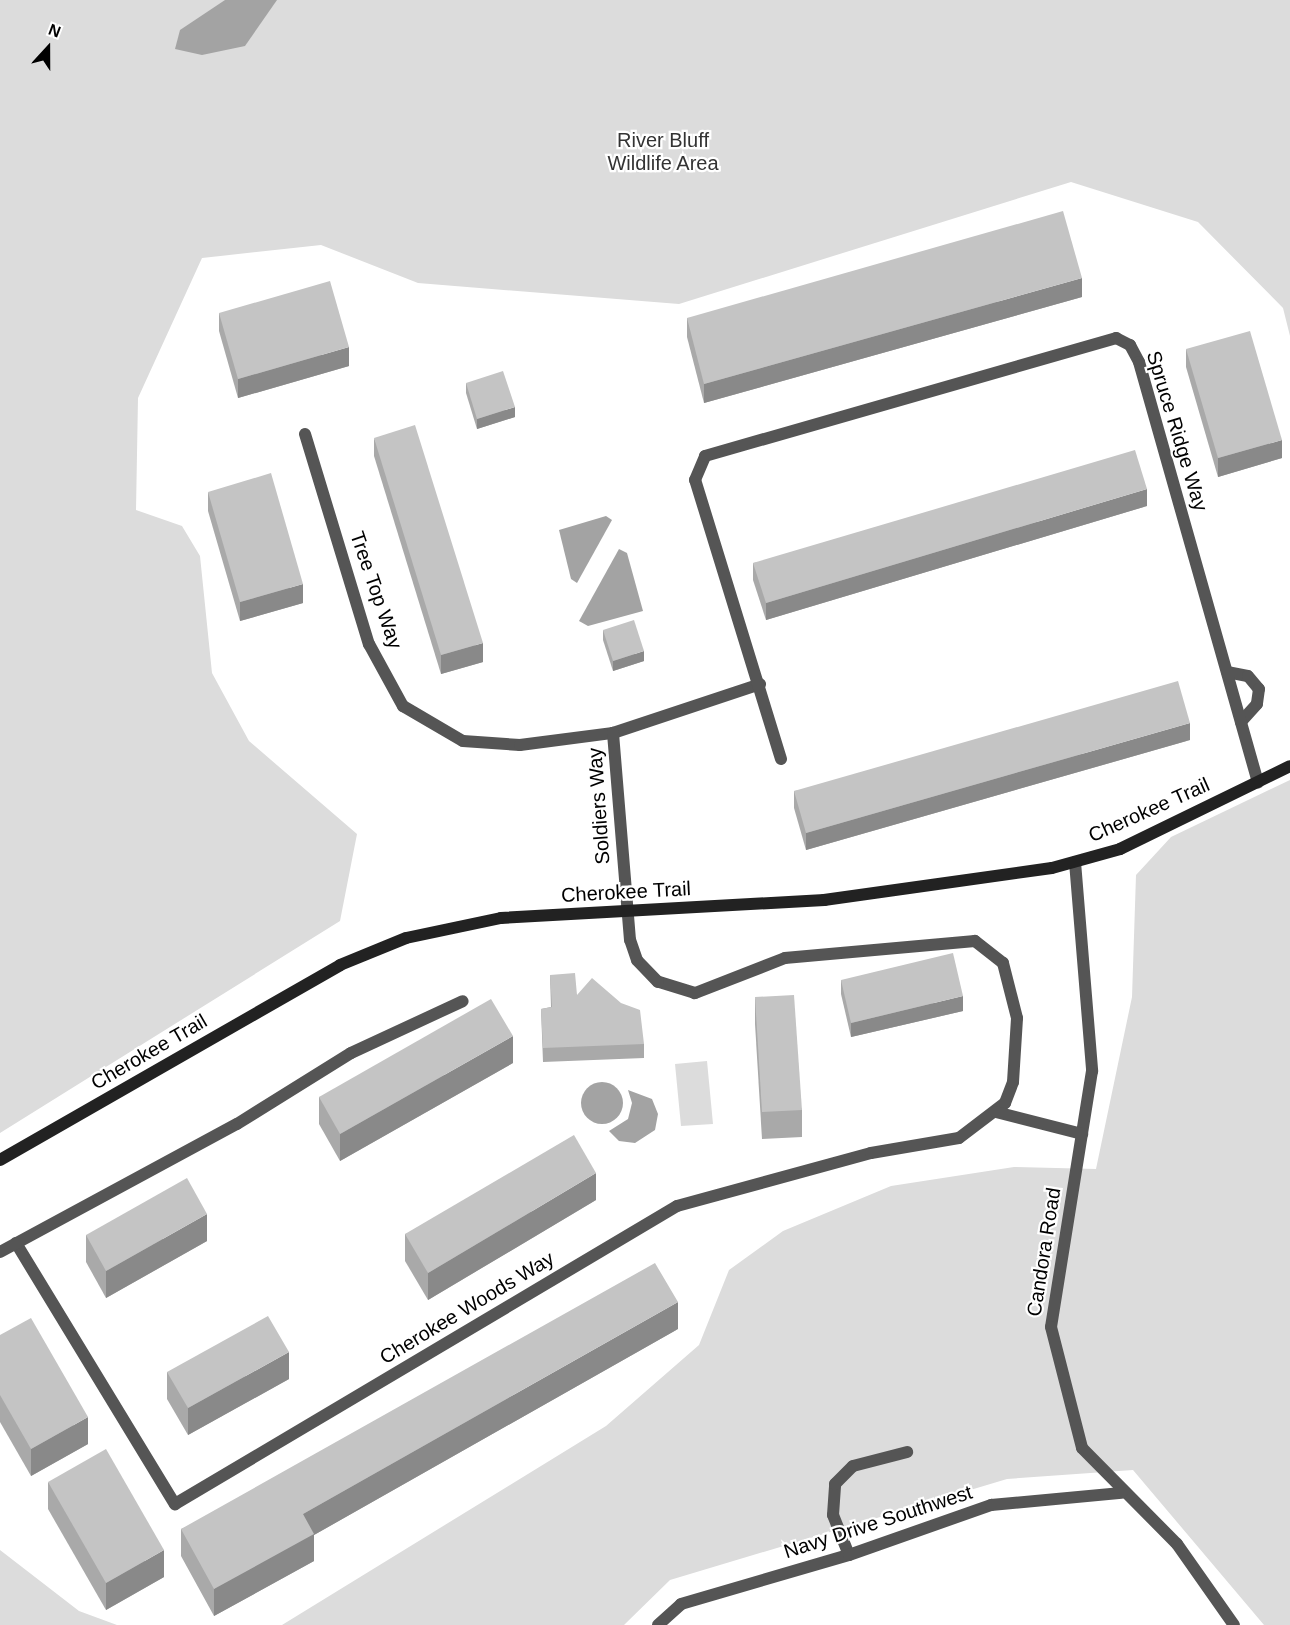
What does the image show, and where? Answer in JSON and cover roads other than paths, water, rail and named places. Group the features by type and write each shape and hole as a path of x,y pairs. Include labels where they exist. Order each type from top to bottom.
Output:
{"street":[{"name":"Spruce Ridge Way","path":"760,684 695,480 705,456 1116,338 1130,345 1139,362 1258,783"},
{"name":"Tree Top Way","path":"305,434 369,644 404,706 463,741 520,745 613,734 760,684"},
{"path":"1227,672 1248,676 1259,689 1257,704 1241,722"},
{"path":"760,684 781,759"},
{"name":"Soldiers Way","path":"613,734 626,912"},
{"name":"Cherokee Trail","path":"0,1160 374,949 501,918 844,898 1075,862 1120,849 1290,766"},
{"name":"Candora Road","path":"1075,862 1092,1071 1051,1328 1082,1448 1121,1493 1177,1544 1234,1625"},
{"name":"Cherokee Woods Way","path":"16,1242 175,1504 677,1206 871,1153 958,1138 996,1112 1013,1082 1017,1018 1003,963 975,942 785,958 694,993 658,982 637,960 626,912"},
{"path":"0,1252 237,1124 351,1053 463,1001"},
{"path":"996,1112 1082,1134"},
{"path":"849,1555 833,1515 834,1484 853,1466 907,1452"},
{"name":"Navy Drive Southwest","path":"658,1625 681,1604 849,1555 991,1505 1121,1493"}],"park label":[{"name":"River Bluff Wildlife Area","path":"663,152"}]}
